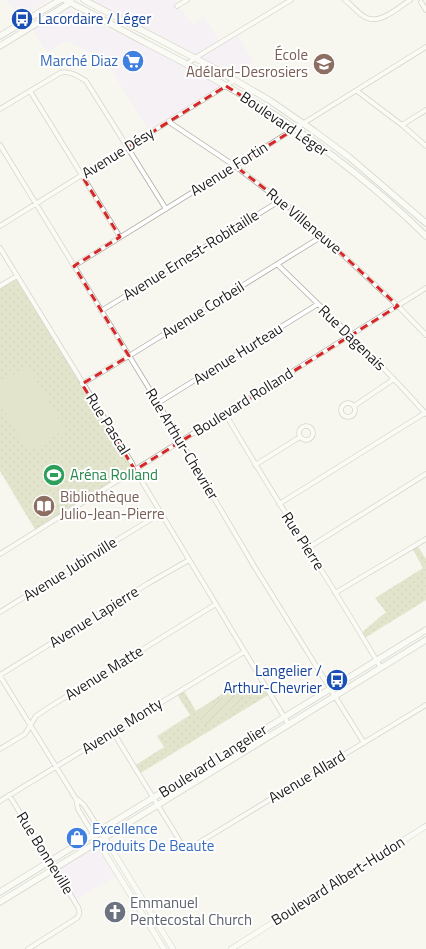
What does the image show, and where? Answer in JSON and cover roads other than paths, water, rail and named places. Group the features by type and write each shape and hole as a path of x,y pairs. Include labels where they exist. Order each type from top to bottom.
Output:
{"main road":[{"path":"0,36 60,0"},
{"name":"Boulevard Léger","path":"84,0 195,58 269,100 349,157 426,223"},
{"path":"0,46 69,1"},
{"name":"Boulevard Léger","path":"69,1 226,86 294,129 354,173 426,236"},
{"name":"Boulevard Langelier","path":"0,892 426,630"},
{"name":"Boulevard Langelier","path":"0,902 426,640"}],"street":[{"path":"177,6 187,0"},
{"path":"187,64 291,0"},
{"path":"345,0 365,17 371,19 382,18 410,0"},
{"path":"421,1 426,10"},
{"name":"Avenue Fortin","path":"74,266 426,47"},
{"path":"0,109 57,74 63,72 70,73 86,81 166,209"},
{"name":"Avenue Désy","path":"0,226 235,80"},
{"path":"30,91 120,238"},
{"path":"357,91 402,125 426,146"},
{"path":"402,125 426,110"},
{"name":"Rue Villeneuve","path":"169,122 235,166 281,200 324,235 426,335"},
{"name":"Rue Arthur-Chevrier","path":"0,145 158,403 254,566 364,743"},
{"name":"Avenue Ernest-Robitaille","path":"101,311 281,200"},
{"name":"Avenue Corbeil","path":"82,384 324,235"},
{"name":"Rue Pascal","path":"0,248 82,384 132,463 289,725"},
{"name":"Rue Dagenais","path":"277,264 351,335 426,413"},
{"path":"0,286 17,276"},
{"name":"Boulevard Rolland","path":"0,554 426,288"},
{"name":"Avenue Hurteau","path":"158,403 318,304"},
{"path":"354,406 394,379"},
{"name":"Rue Pierre","path":"225,413 255,465 308,548 381,668"},
{"path":"279,504 426,413"},
{"path":"255,465 300,437"},
{"path":"308,548 426,474"},
{"name":"Avenue Jubinville","path":"0,612 161,513"},
{"path":"335,593 426,539"},
{"name":"Avenue Lapierre","path":"0,675 147,584 189,560"},
{"name":"Avenue Matte","path":"0,749 25,734 36,716 216,604"},
{"name":"Avenue Monty","path":"0,801 244,652"},
{"path":"0,675 76,799 78,809 164,949"},
{"name":"Avenue Allard","path":"158,805 181,843 187,848 193,847 426,705"},
{"path":"113,732 158,805"},
{"name":"Rue Bonneville","path":"9,795 80,912 77,918 28,949"},
{"path":"76,799 84,805 173,949"},
{"name":"Boulevard Albert-Hudon","path":"231,949 426,826"}],"place":[{"name":"Lacordaire / Léger","path":"22,19"},
{"name":"Marché Diaz","path":"133,61"},
{"name":"École Adélard-Desrosiers","path":"324,64"},
{"name":"Aréna Rolland","path":"54,475"},
{"name":"Bibliothèque Julio-Jean-Pierre","path":"44,506"},
{"name":"Langelier / Arthur-Chevrier","path":"337,680"},
{"name":"Excellence Produits De Beaute","path":"77,838"},
{"name":"Emmanuel Pentecostal Church","path":"115,912"}]}
